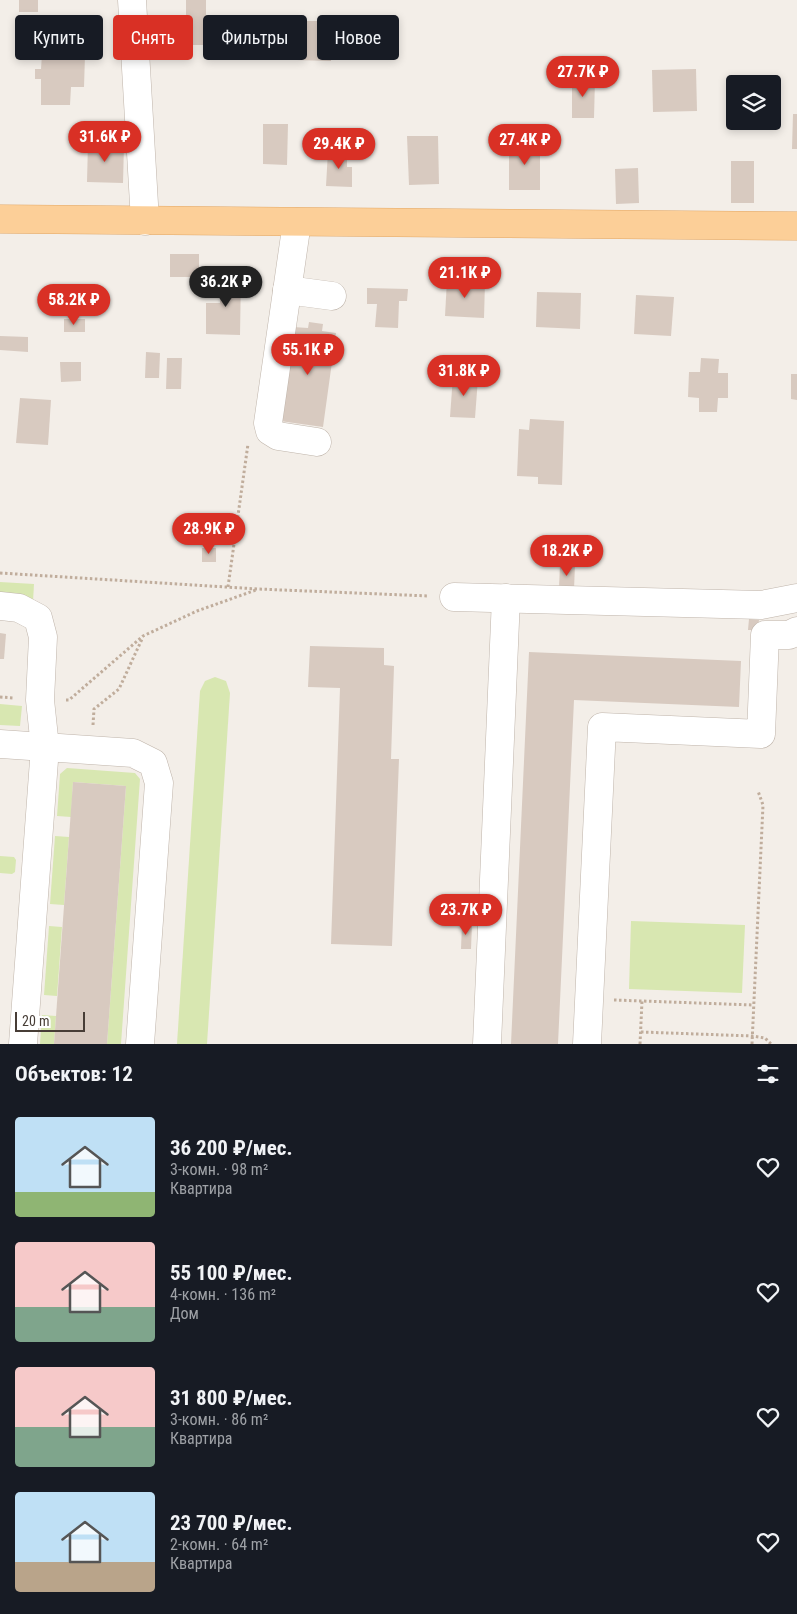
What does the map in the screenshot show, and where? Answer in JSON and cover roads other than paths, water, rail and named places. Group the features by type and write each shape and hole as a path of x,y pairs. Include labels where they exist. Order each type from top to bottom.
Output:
{"main road":[{"path":"0,219 797,226"}],"street":[{"path":"132,0 145,221"},
{"path":"297,222 268,423 270,431 278,436 316,442"},
{"path":"287,290 332,296"},
{"path":"454,597 761,605 797,598"},
{"path":"487,1044 506,598"},
{"path":"0,606 20,608 38,618 43,637 40,700 46,747 23,1044"},
{"path":"587,1044 602,727 761,734 765,635 789,635 797,631"},
{"path":"0,744 133,753 153,763 159,783 140,1044"}]}
